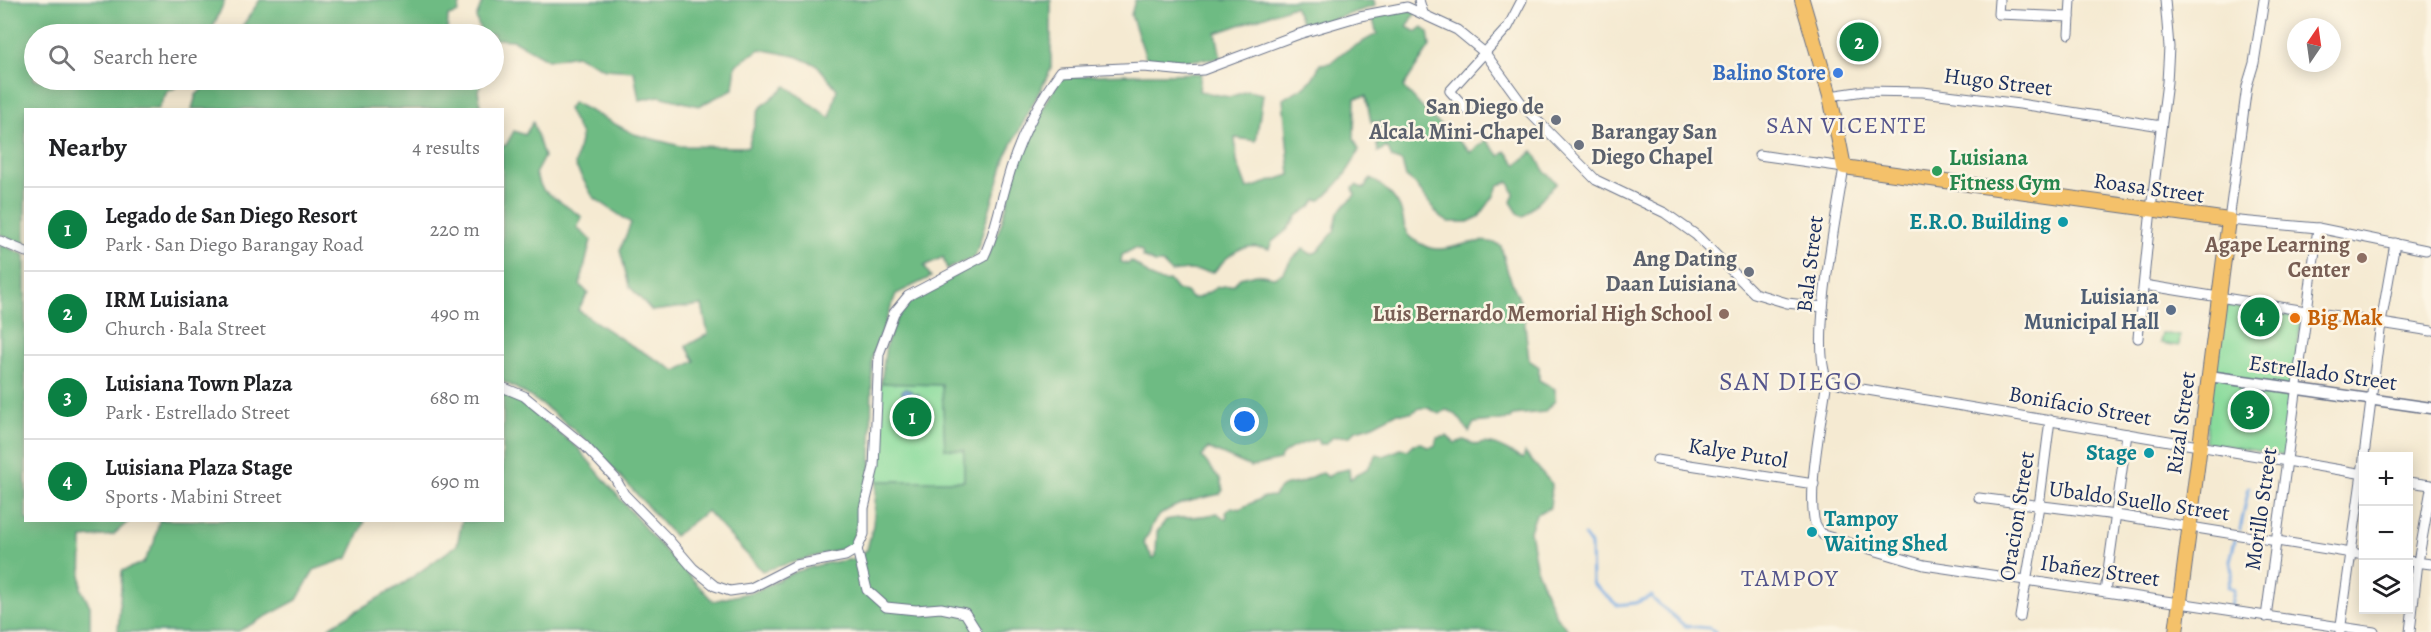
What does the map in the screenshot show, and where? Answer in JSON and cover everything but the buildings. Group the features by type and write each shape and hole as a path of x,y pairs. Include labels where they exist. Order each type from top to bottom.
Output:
{"main road":[{"name":"Bala Street","path":"1802,0 1830,96 1844,167"},
{"name":"Roasa Street","path":"1844,167 2229,220"},
{"name":"Rizal Street","path":"2176,632 2229,220"}],"street":[{"path":"1419,0 1423,13"},
{"path":"1468,111 1450,91 1508,27 1522,0"},
{"path":"1999,0 1998,14 2070,17"},
{"path":"2069,34 2071,0"},
{"path":"2138,338 2169,47 2164,0"},
{"path":"2229,220 2247,86 2254,63 2264,2"},
{"path":"504,388 524,396 584,445 615,478 624,494 693,568 715,586 730,591 752,588 796,565 845,556 857,549 864,534 864,508 874,467 879,354 894,313 908,296 984,256 995,229 1006,183 1033,112 1061,71 1144,67 1185,71 1203,70 1299,34 1360,16 1407,7 1457,30 1485,53 1525,108 1596,180 1665,213 1689,229 1754,293 1787,303 1823,307"},
{"name":"Hugo Street","path":"1830,96 1893,90 1923,92 2020,104 2161,126"},
{"name":"Roasa Street","path":"1759,155 1844,167"},
{"name":"Bala Street","path":"1823,535 1816,526 1814,518 1814,484 1827,380 1822,370 1823,307 1844,167"},
{"name":"Roasa Street","path":"2229,220 2318,228 2426,250"},
{"name":"Morillo Street","path":"2266,616 2318,228"},
{"path":"0,241 24,251"},
{"path":"2365,452 2381,323 2396,243"},
{"path":"2144,285 2431,331"},
{"name":"Estrellado Street","path":"2209,376 2431,408"},
{"name":"Bonifacio Street","path":"1827,380 1856,388 2359,473"},
{"name":"Oracion Street","path":"2020,617 2039,506 2050,420"},
{"path":"2105,592 2127,434"},
{"name":"Kalye Putol","path":"1657,460 1814,484"},
{"path":"2410,632 2414,561 2431,487 2413,483"},
{"path":"2341,630 2359,496"},
{"name":"Ubaldo Suello Street","path":"1979,498 2116,515 2359,555"},
{"name":"Ibañez Street","path":"1823,535 1924,565 2266,616 2341,630 2374,632"},
{"path":"857,549 867,590 886,607 916,610 941,608 965,613 977,632"},
{"path":"2414,561 2431,564"}],"green space":[{"path":"0,0 225,0 214,24 24,24 24,90 171,90 167,92 159,108 24,108 24,246 0,234"},
{"path":"260,0 461,0 458,13 448,16 448,24 244,24"},
{"path":"483,0 1051,0 1051,69 1006,156 975,257 947,269 943,257 924,266 931,277 896,294 872,357 871,469 852,546 762,571 707,511 674,536 574,430 528,395 504,382 504,146 514,131 525,135 533,122 544,157 535,174 543,190 582,217 577,228 591,240 580,285 588,293 578,310 629,344 676,371 695,361 686,346 708,334 702,305 652,311 629,286 620,250 631,223 593,197 575,165 581,135 568,109 573,102 634,134 680,146 748,147 759,109 786,86 830,118 837,89 817,65 795,56 760,49 736,65 733,89 699,106 659,96 639,100 634,71 605,69 576,55 548,60 513,40 504,40 504,24 478,24 476,18"},
{"path":"1135,0 1374,0 1375,6 1305,28 1294,6 1216,33 1221,58 1148,63 1131,15"},
{"path":"1406,9 1416,12 1407,27 1416,32 1423,27 1428,32 1430,46 1403,87 1429,115 1471,152 1486,140 1500,156 1506,151 1517,165 1533,151 1545,172 1557,183 1523,217 1511,202 1514,194 1509,182 1498,185 1494,196 1479,217 1468,222 1448,222 1439,216 1415,184 1406,177 1402,162 1392,158 1387,147 1378,152 1376,137 1382,122 1371,122 1366,96 1355,98 1354,138 1359,150 1352,164 1332,189 1321,200 1316,200 1312,206 1298,215 1287,230 1272,242 1269,249 1252,247 1238,250 1225,259 1214,272 1188,270 1171,272 1162,263 1155,263 1143,257 1142,251 1135,248 1122,255 1121,262 1128,264 1131,261 1153,278 1170,281 1177,290 1186,292 1191,298 1198,298 1218,287 1233,285 1240,278 1256,274 1274,277 1283,273 1291,260 1303,249 1311,254 1317,252 1334,232 1338,212 1355,195 1353,188 1356,185 1364,189 1371,178 1394,199 1400,208 1408,235 1427,247 1444,249 1483,242 1492,242 1501,246 1508,273 1523,308 1529,360 1539,367 1539,380 1555,389 1555,401 1544,412 1513,415 1510,419 1474,423 1469,432 1457,416 1450,411 1446,410 1440,414 1428,408 1420,408 1411,413 1396,413 1371,426 1356,430 1350,436 1333,437 1326,444 1319,444 1317,439 1307,442 1289,450 1281,456 1280,460 1251,467 1208,448 1202,457 1220,479 1223,490 1220,494 1185,502 1161,514 1153,523 1144,539 1144,544 1153,558 1156,556 1157,532 1166,520 1217,513 1225,519 1226,512 1232,507 1239,509 1264,497 1274,496 1281,487 1299,483 1317,474 1323,473 1328,477 1334,472 1349,469 1350,479 1368,468 1377,454 1384,456 1401,449 1408,450 1414,444 1435,446 1437,438 1447,436 1455,443 1464,440 1476,445 1487,443 1523,459 1525,453 1552,484 1550,508 1536,514 1530,531 1537,571 1556,616 1570,632 328,632 329,627 404,583 457,545 462,522 504,522 504,393 519,401 578,448 653,538 713,601 756,591 795,572 822,564 853,559 867,550 873,525 877,481 964,481 964,450 945,449 942,385 881,383 886,345 900,311 912,297 987,257 1001,225 1018,166 1036,121 1060,78 1113,74 1201,73 1199,91 1229,97 1248,91 1263,94 1256,141 1235,138 1237,162 1247,189 1290,175 1283,99 1308,83 1320,64 1330,63 1342,53 1377,34 1372,16"},
{"path":"201,90 478,90 481,108 192,108 196,95"},
{"path":"0,244 24,255 24,522 128,522 113,535 82,538 81,589 90,606 90,632 0,632"},
{"path":"2222,305 2301,317 2286,456 2205,442"},
{"path":"2162,333 2180,336 2179,346 2160,343"},
{"path":"881,383 942,385 945,448 964,449 964,481 877,481"},
{"path":"159,522 365,522 348,558 314,570 297,600 237,632 118,632 122,571 143,563 154,543"}],"water":[{"path":"906,388 912,392 912,396 918,394 919,406 905,410 900,407 898,400 904,399 902,391"}],"waterway":[{"path":"2240,530 2249,487"},
{"path":"1584,535 1591,545 1592,583 1617,605 1635,603 1652,596 1685,626 1709,628 1716,632"},
{"path":"2231,606 2234,590 2228,587 2232,572 2230,561 2235,540"}],"place":[{"name":"IRM Luisiana","path":"1859,42"},
{"name":"Balino Store","path":"1838,73"},
{"name":"San Diego de Alcala Mini-Chapel","path":"1556,120"},
{"name":"Barangay San Diego Chapel","path":"1579,145"},
{"name":"Luisiana Fitness Gym","path":"1937,171"},
{"name":"E.R.O. Building","path":"2063,222"},
{"name":"Agape Learning Center","path":"2362,258"},
{"name":"Ang Dating Daan Luisiana","path":"1749,272"},
{"name":"Luisiana Municipal Hall","path":"2171,310"},
{"name":"Luis Bernardo Memorial High School","path":"1724,314"},
{"name":"Luisiana Plaza Stage","path":"2260,317"},
{"name":"Big Mak","path":"2295,318"},
{"name":"Luisiana Town Plaza","path":"2250,410"},
{"name":"Legado de San Diego Resort","path":"912,417"},
{"name":"Stage","path":"2149,453"},
{"name":"Tampoy Waiting Shed","path":"1812,532"}],"district":[{"name":"SAN VICENTE","path":"1847,125"},
{"name":"SAN DIEGO","path":"1791,381"},
{"name":"TAMPOY","path":"1790,578"}]}
